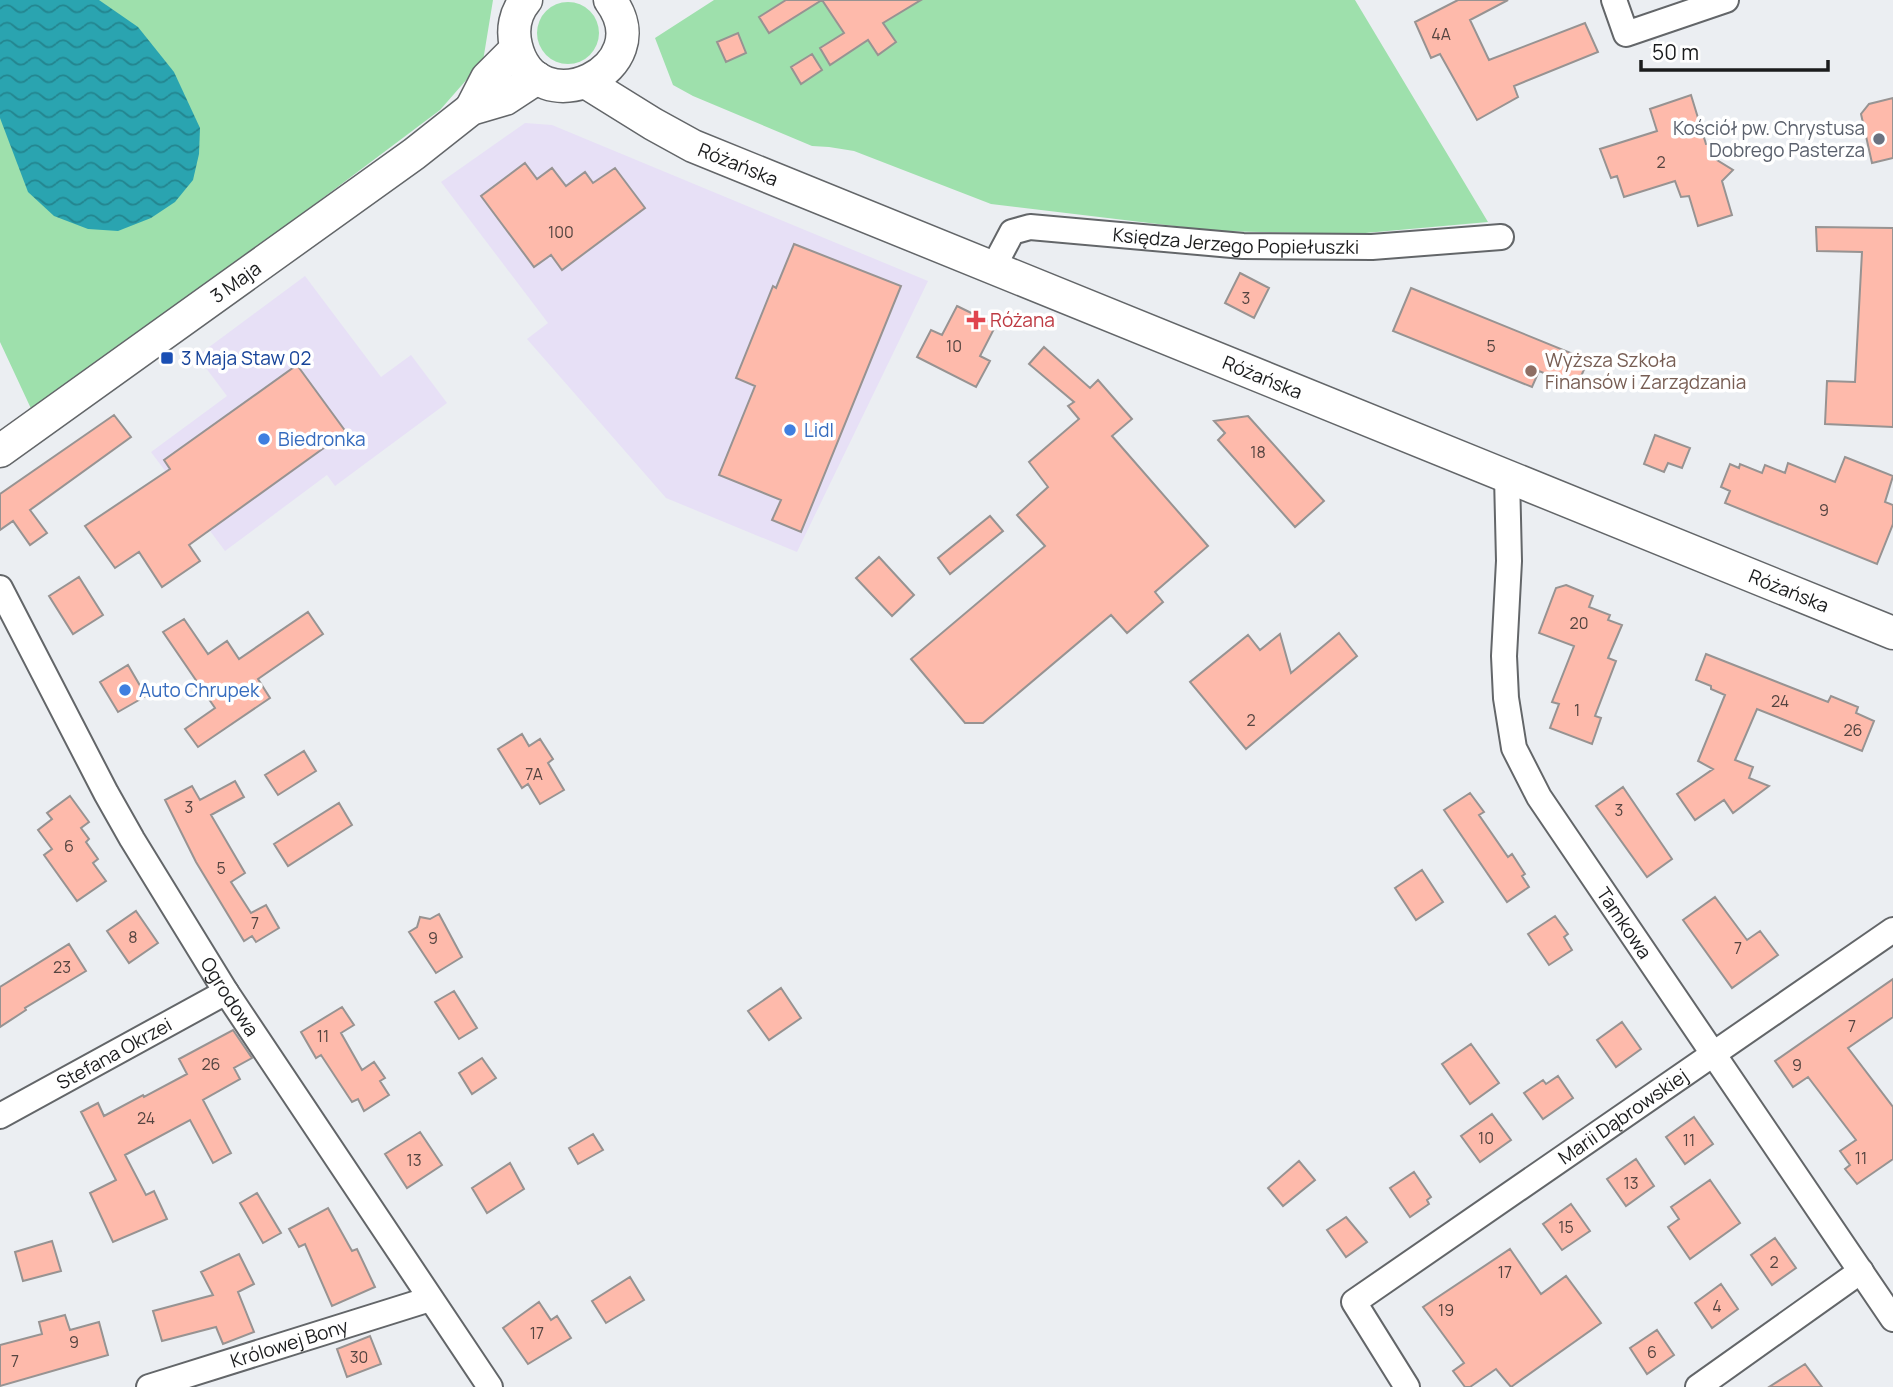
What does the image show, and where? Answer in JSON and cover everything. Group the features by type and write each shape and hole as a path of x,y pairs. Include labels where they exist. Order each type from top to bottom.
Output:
{"street":[{"path":"526,0 516,19 513,34 516,49 524,65 537,78 553,85 570,87 598,75 620,44 623,6"},
{"path":"1614,0 1626,34 1726,0"},
{"name":"3 Maja","path":"471,109 487,78 516,49"},
{"name":"Różańska","path":"598,75 637,113 693,146 1893,634"},
{"name":"3 Maja","path":"0,451 414,154 471,109 505,99 537,78"},
{"name":"Księdza Jerzego Popiełuszki","path":"993,268 1012,232 1030,227 1243,246 1372,247 1501,237"},
{"name":"Tamkowa","path":"1507,476 1509,561 1504,656 1506,698 1514,748 1539,797 1893,1319"},
{"name":"Ogrodowa","path":"0,588 106,793 226,992 491,1387"},
{"name":"Marii Dąbrowskiej","path":"1407,1387 1354,1302 1893,930"},
{"name":"Stefana Okrzei","path":"0,1116 226,992"},
{"path":"1698,1387 1861,1271"},
{"name":"Królowej Bony","path":"149,1387 430,1299"}],"shaded area":[{"path":"525,123 552,125 928,281 797,552 666,498 527,339 548,323 441,182"},
{"path":"305,276 381,377 411,355 447,403 335,486 327,475 225,551 151,452 227,396 197,356"}],"green space":[{"path":"0,0 493,0 483,61 440,110 34,415 0,342"},
{"path":"714,0 1355,0 1488,222 1354,234 1216,231 991,204 854,151 812,146 673,85 655,38"},
{"path":"568,2 590,11 599,33 590,55 568,64 546,55 537,33 546,11"}],"water":[{"path":"0,0 99,0 138,27 174,72 200,128 199,154 193,180 175,202 151,218 118,231 88,229 54,216 28,192 0,118"}],"building":[{"path":"786,0 822,0 769,33 759,17"},
{"path":"822,0 921,0 883,23 896,42 878,55 868,40 830,65 820,48 844,33"},
{"path":"1458,0 1508,0 1470,20 1489,60 1585,23 1598,52 1514,86 1518,97 1477,120 1440,54 1431,58 1415,22"},
{"path":"738,33 746,53 726,62 717,42"},
{"path":"812,54 822,70 801,84 791,67"},
{"path":"1691,95 1706,144 1710,144 1717,160 1733,170 1722,181 1732,215 1698,226 1689,196 1681,197 1675,181 1624,197 1617,176 1611,178 1600,149 1657,131 1650,109"},
{"name":"Kościół pw. Chrystusa Dobrego Pasterza","path":"1893,98 1893,158 1872,163 1861,114 1869,104"},
{"path":"525,163 537,179 552,168 566,186 585,172 593,183 615,168 645,208 562,270 551,255 534,267 481,196"},
{"path":"1816,227 1893,228 1893,427 1825,424 1827,381 1855,382 1862,252 1817,251"},
{"name":"Lidl","path":"794,244 901,286 801,532 772,520 781,500 719,475 755,386 736,378 773,286 776,288"},
{"path":"1240,273 1269,288 1254,318 1225,303"},
{"path":"1411,288 1588,360 1577,386 1539,371 1532,387 1393,331"},
{"path":"957,306 996,325 980,356 990,361 976,387 917,357 931,330 942,335"},
{"path":"1044,347 1090,388 1098,380 1132,419 1112,436 1208,546 1155,592 1163,602 1127,633 1111,615 983,723 965,723 911,659 1045,546 1017,515 1048,487 1029,462 1079,419 1068,406 1074,402 1029,364"},
{"name":"Biedronka","path":"297,365 346,432 189,545 200,561 162,587 139,552 115,568 85,526 170,469 164,460"},
{"path":"114,415 131,437 30,510 47,533 30,545 13,521 0,530 0,494"},
{"path":"1248,416 1324,501 1295,527 1218,440 1225,433 1214,421"},
{"path":"1655,435 1690,448 1682,468 1668,463 1664,472 1644,464"},
{"path":"1845,457 1893,476 1885,502 1893,505 1893,524 1877,564 1725,503 1730,491 1721,487 1730,464 1739,468 1740,464 1762,473 1765,465 1785,473 1788,463 1835,482"},
{"path":"990,516 1003,531 950,574 938,558"},
{"path":"879,557 914,595 892,616 856,578"},
{"path":"79,577 103,615 73,634 49,596"},
{"path":"1566,585 1593,596 1589,607 1610,615 1608,620 1622,625 1608,658 1616,661 1595,716 1601,718 1592,744 1550,728 1559,704 1552,702 1574,646 1539,633 1556,588"},
{"path":"308,612 323,634 258,679 270,698 198,747 185,729 215,708 163,632 184,619 208,654 227,641 239,659"},
{"path":"1339,633 1357,656 1246,749 1190,682 1248,635 1260,650 1280,634 1291,673"},
{"path":"1706,654 1828,702 1831,696 1858,707 1856,713 1874,721 1862,751 1757,709 1735,760 1753,767 1749,778 1769,786 1733,813 1724,800 1695,820 1677,794 1713,769 1698,761 1725,695 1696,680"},
{"name":"Auto Chrupek","path":"128,665 146,696 118,712 100,682"},
{"path":"522,734 529,746 540,739 553,759 548,763 564,790 540,804 528,784 522,788 498,749"},
{"path":"304,751 316,771 278,795 265,775"},
{"path":"235,781 244,797 211,815 245,873 231,882 251,913 266,905 279,928 256,942 252,936 244,941 196,862 165,800 192,786 200,800"},
{"path":"1623,787 1672,859 1647,877 1596,806"},
{"path":"1470,793 1484,812 1479,815 1508,857 1512,854 1525,874 1522,876 1529,887 1507,902 1444,810"},
{"path":"70,796 89,822 81,828 89,839 86,842 98,859 93,863 106,881 77,901 44,855 52,849 38,830 52,819 47,813"},
{"path":"339,803 352,825 288,866 274,844"},
{"path":"1422,870 1443,902 1416,920 1395,888"},
{"path":"1715,897 1747,940 1760,931 1778,955 1732,988 1683,920"},
{"path":"136,911 158,943 129,963 107,931"},
{"path":"439,914 462,957 436,973 409,932 417,927 420,917 430,919"},
{"path":"1555,916 1568,934 1564,937 1572,950 1549,965 1528,934"},
{"path":"69,944 86,971 25,1008 26,1010 0,1027 0,987"},
{"path":"1893,979 1893,1017 1848,1048 1893,1107 1893,1159 1857,1184 1845,1169 1850,1165 1840,1151 1856,1140 1808,1077 1793,1087 1775,1061"},
{"path":"781,988 801,1018 769,1040 748,1011"},
{"path":"454,991 477,1028 459,1039 435,1002"},
{"path":"342,1007 354,1025 341,1033 362,1070 374,1062 385,1078 380,1081 389,1095 364,1111 358,1099 352,1102 321,1055 316,1058 301,1032"},
{"path":"1622,1022 1641,1049 1616,1067 1597,1040"},
{"path":"233,1030 252,1058 234,1068 240,1079 203,1100 231,1153 213,1163 190,1120 125,1155 146,1195 154,1191 167,1219 113,1242 90,1193 116,1180 81,1112 98,1103 104,1116 187,1074 179,1059"},
{"path":"1471,1044 1499,1083 1470,1104 1442,1064"},
{"path":"482,1058 496,1078 472,1094 459,1073"},
{"path":"1558,1076 1573,1098 1543,1119 1524,1093 1543,1080 1546,1084"},
{"path":"1492,1114 1511,1140 1480,1162 1461,1136"},
{"path":"1694,1117 1713,1144 1685,1164 1666,1137"},
{"path":"420,1132 442,1165 407,1188 385,1154"},
{"path":"593,1134 603,1150 578,1164 569,1148"},
{"path":"1636,1159 1654,1186 1626,1206 1607,1179"},
{"path":"1299,1161 1315,1180 1283,1206 1268,1188"},
{"path":"510,1163 524,1189 487,1213 472,1188"},
{"path":"1414,1172 1431,1197 1427,1200 1429,1204 1410,1217 1390,1188"},
{"path":"1710,1180 1740,1223 1690,1259 1668,1227 1679,1219 1671,1207"},
{"path":"257,1193 281,1233 263,1243 240,1203"},
{"path":"1571,1204 1590,1231 1562,1250 1543,1224"},
{"path":"328,1208 352,1251 357,1249 375,1287 332,1306 305,1244 299,1247 289,1229"},
{"path":"1346,1217 1367,1242 1346,1257 1327,1230"},
{"path":"1775,1238 1796,1268 1772,1285 1751,1255"},
{"path":"52,1241 61,1271 23,1281 15,1252"},
{"path":"1510,1249 1541,1294 1566,1276 1601,1323 1511,1387 1496,1369 1470,1387 1465,1387 1453,1371 1464,1363 1423,1307"},
{"path":"239,1254 254,1284 238,1292 254,1332 223,1344 216,1327 162,1341 153,1311 213,1295 201,1272"},
{"path":"630,1277 644,1300 606,1323 592,1301"},
{"path":"1721,1284 1738,1309 1712,1328 1695,1303"},
{"path":"539,1302 551,1320 557,1316 571,1338 528,1364 503,1328"},
{"path":"65,1315 70,1330 99,1322 108,1355 0,1386 0,1345 42,1334 39,1322"},
{"path":"1657,1330 1674,1355 1647,1374 1630,1348"},
{"path":"370,1336 381,1364 347,1377 337,1349"},
{"path":"1805,1364 1822,1387 1769,1387"}],"place":[{"name":"Kościół pw. Chrystusa Dobrego Pasterza","path":"1879,139"},
{"name":"Różana","path":"976,320"},
{"name":"3 Maja Staw 02","path":"167,358"},
{"name":"Wyższa Szkoła Finansów i Zarządzania","path":"1531,371"},
{"name":"Lidl","path":"790,430"},
{"name":"Biedronka","path":"264,439"},
{"name":"Auto Chrupek","path":"125,690"}]}
